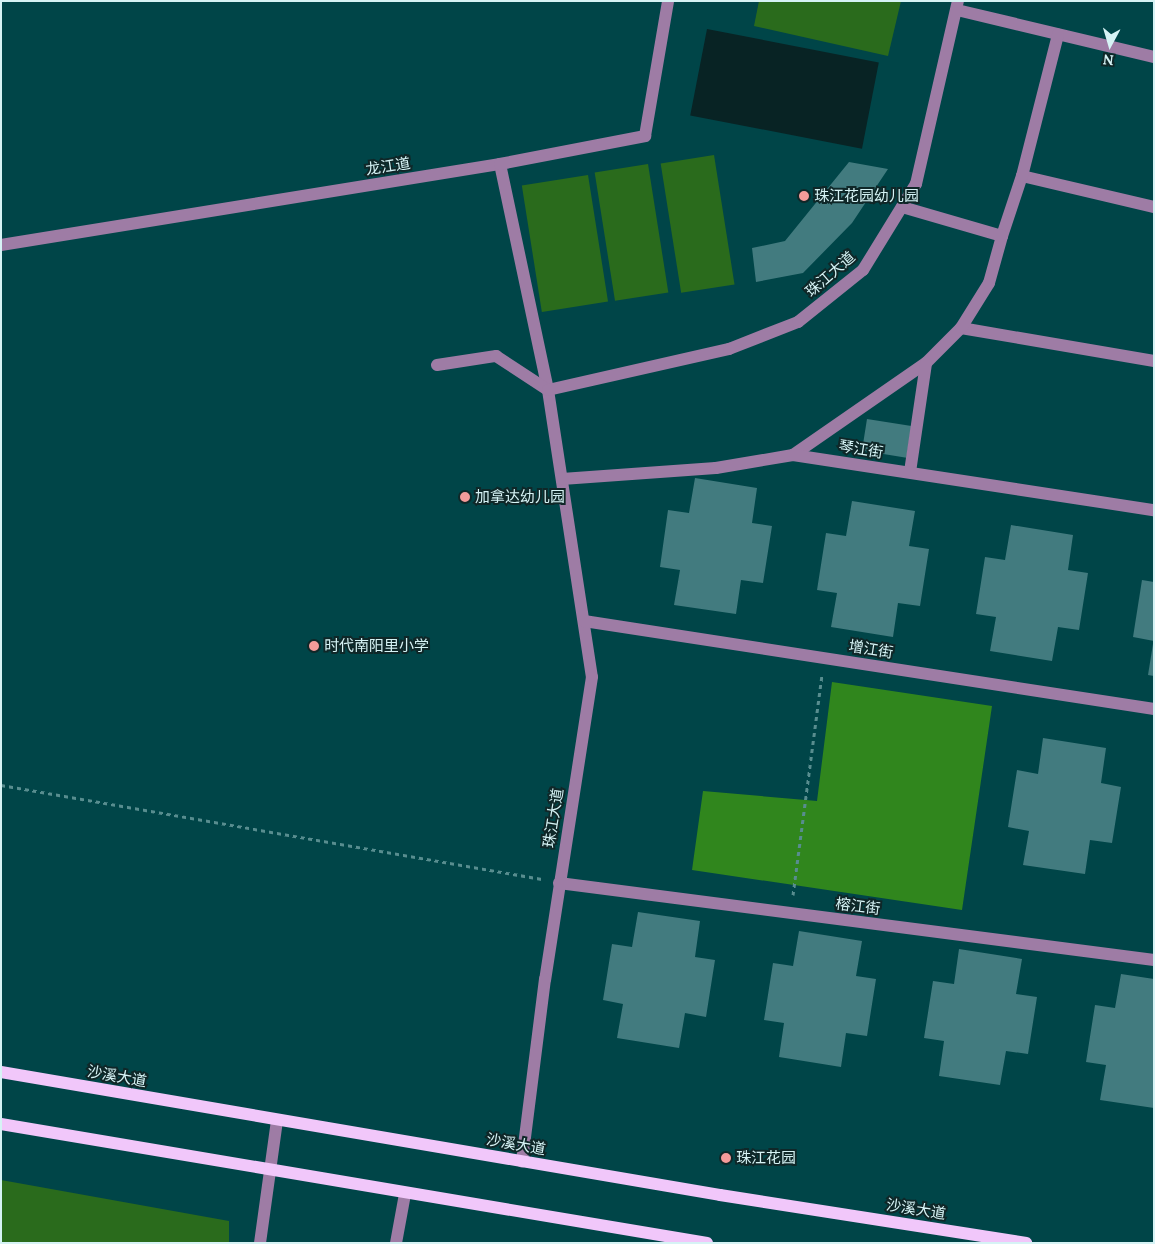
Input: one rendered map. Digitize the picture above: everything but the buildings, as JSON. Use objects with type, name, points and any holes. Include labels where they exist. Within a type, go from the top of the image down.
[{"type":"main road","name":"沙溪大道","points":[[1,1072],[522,1162],[1026,1243]]},
{"type":"main road","points":[[1,1124],[405,1194],[707,1243]]},
{"type":"street","name":"龙江道","points":[[1,245],[500,164],[645,136],[668,1]]},
{"type":"street","name":"珠江大道","points":[[548,390],[729,349],[798,322],[863,270],[916,184],[958,6]]},
{"type":"street","points":[[958,6],[1058,35],[1154,57]]},
{"type":"street","points":[[793,455],[926,363],[962,328],[989,283],[1022,176],[1058,35]]},
{"type":"street","name":"珠江大道","points":[[500,164],[548,390],[592,677],[559,883],[522,1162]]},
{"type":"street","points":[[1022,176],[1154,207]]},
{"type":"street","points":[[902,207],[1002,236]]},
{"type":"street","points":[[962,328],[1154,361]]},
{"type":"street","points":[[437,365],[496,356],[548,390]]},
{"type":"street","points":[[910,472],[926,363]]},
{"type":"street","name":"琴江街","points":[[562,480],[716,468],[793,455],[1154,510]]},
{"type":"street","name":"增江街","points":[[584,622],[1154,709]]},
{"type":"street","name":"榕江街","points":[[559,883],[1154,960]]},
{"type":"street","points":[[260,1243],[268,1170],[277,1120]]},
{"type":"street","points":[[396,1243],[405,1194]]},
{"type":"path","points":[[791,914],[824,658]]},
{"type":"path","points":[[1,785],[559,883]]},
{"type":"green space","points":[[759,1],[901,1],[888,56],[754,26]]},
{"type":"green space","points":[[714,155],[734,284],[681,293],[661,163]]},
{"type":"green space","points":[[648,164],[668,292],[615,301],[595,172]]},
{"type":"green space","points":[[588,175],[608,301],[542,312],[522,185]]},
{"type":"green space","points":[[832,682],[992,706],[962,910],[692,870],[703,791],[817,801]]},
{"type":"green space","points":[[1,1180],[229,1221],[229,1243],[1,1243]]},
{"type":"water","points":[[707,29],[879,62],[862,149],[690,115]]},
{"type":"place","name":"珠江花园幼儿园","points":[[804,196]]},
{"type":"place","name":"加拿达幼儿园","points":[[465,497]]},
{"type":"place","name":"时代南阳里小学","points":[[314,646]]},
{"type":"place","name":"珠江花园","points":[[726,1158]]}]
